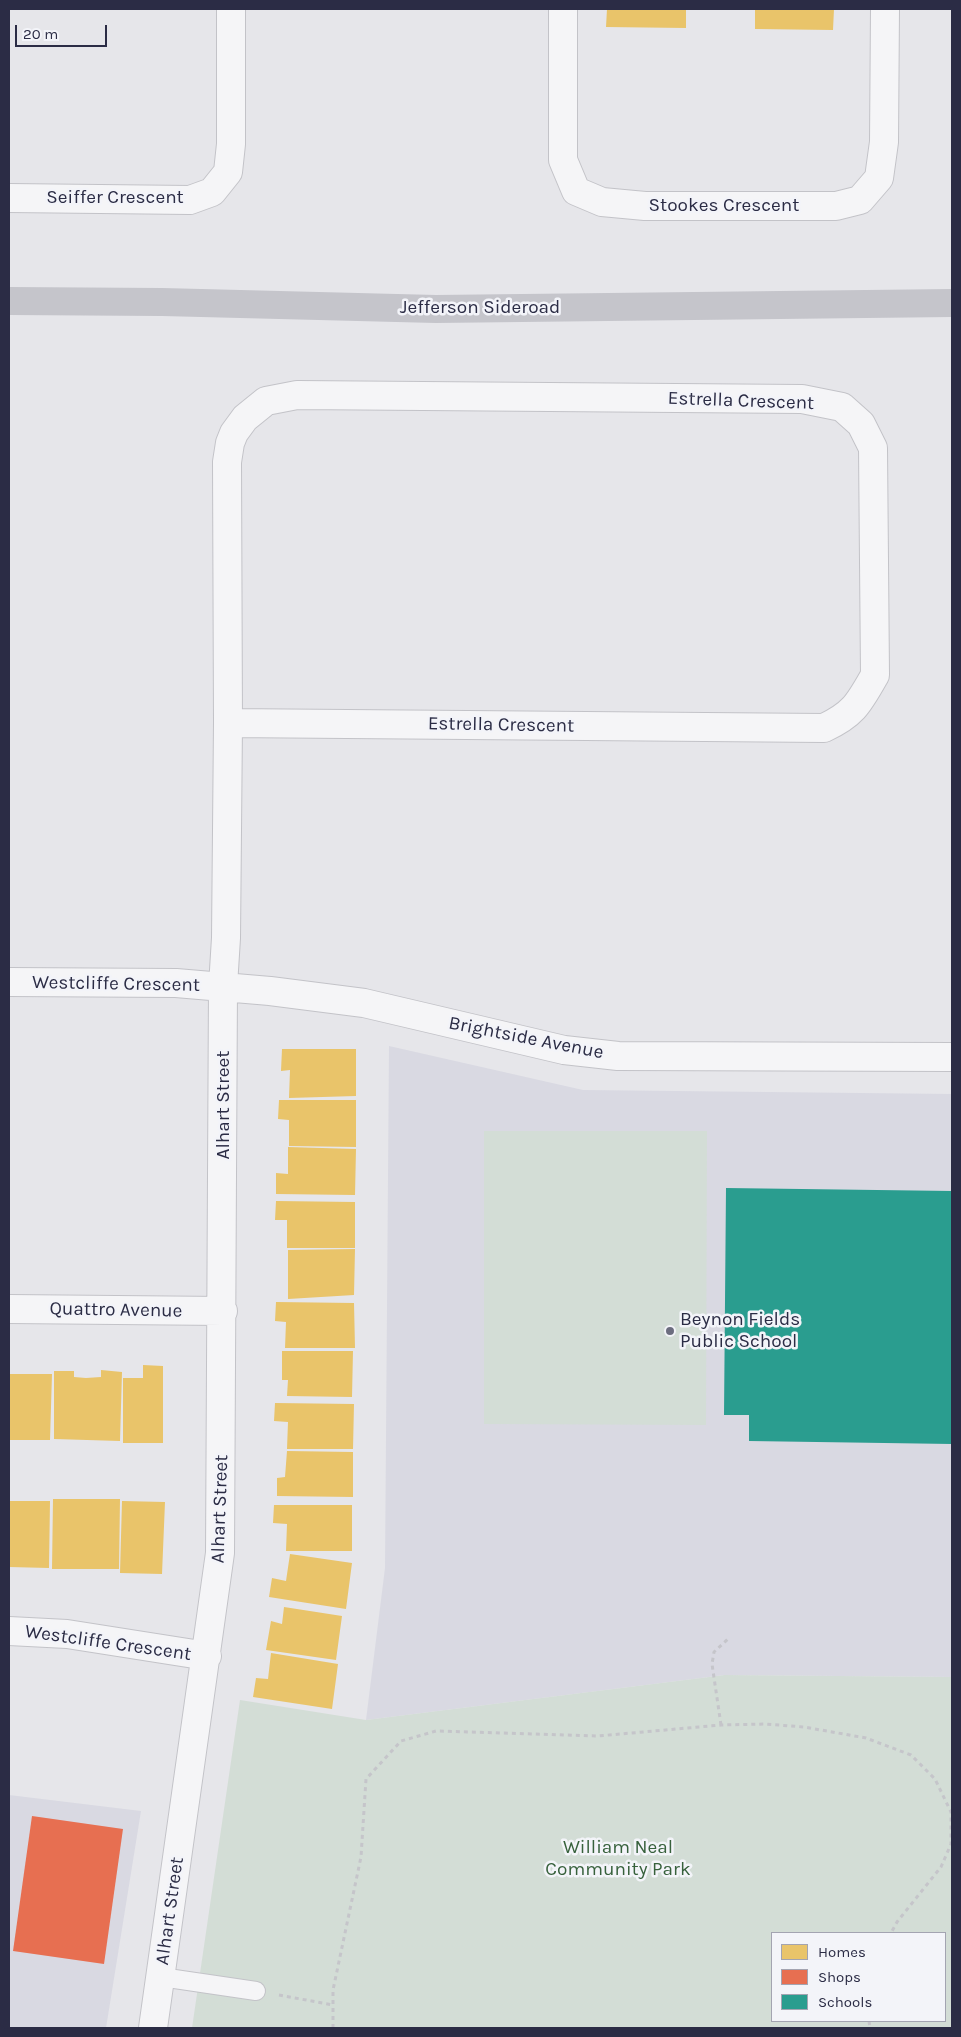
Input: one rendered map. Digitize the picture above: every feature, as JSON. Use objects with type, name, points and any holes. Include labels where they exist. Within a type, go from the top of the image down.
[{"type":"street","name":"Seiffer Crescent","points":[[9,198],[190,200],[212,192],[228,172],[231,144],[231,9]]},
{"type":"street","name":"Stookes Crescent","points":[[563,9],[563,160],[566,168],[576,191],[602,202],[645,206],[836,206],[860,200],[879,178],[881,169],[884,142],[885,9]]},
{"type":"street","name":"Jefferson Sideroad","points":[[9,301],[162,302],[436,309],[952,303]]},
{"type":"street","name":"Estrella Crescent","points":[[223,986],[226,938],[228,723],[227,462],[230,443],[235,430],[245,418],[266,400],[297,395],[802,400],[842,407],[861,424],[873,448],[875,675],[859,704],[844,718],[824,728],[228,723]]},
{"type":"street","name":"Westcliffe Crescent","points":[[9,982],[176,983],[223,986]]},
{"type":"street","name":"Brightside Avenue","points":[[223,986],[364,1003],[564,1050],[618,1056],[952,1057]]},
{"type":"street","name":"Alhart Street","points":[[152,2028],[207,1656],[220,1553],[223,1311],[223,986]]},
{"type":"street","name":"Quattro Avenue","points":[[9,1309],[223,1311]]},
{"type":"street","name":"Westcliffe Crescent","points":[[9,1631],[66,1634],[207,1656]]},
{"type":"lane","points":[[161,1977],[256,1991]]},
{"type":"path","points":[[721,1725],[712,1664],[714,1652],[730,1637]]},
{"type":"path","points":[[332,2028],[333,1990],[361,1857],[366,1778],[401,1741],[436,1731],[598,1736],[721,1725],[765,1724],[794,1726],[866,1738],[911,1755],[936,1779],[951,1812],[951,1844],[941,1867],[897,1922],[892,1932]]},
{"type":"path","points":[[256,1991],[333,2005]]},
{"type":"shaded area","name":"Beynon Fields Public School","points":[[389,1046],[583,1090],[952,1094],[952,1677],[725,1675],[366,1720],[385,1568]]},
{"type":"shaded area","points":[[9,1795],[141,1811],[106,2028],[9,2028]]},
{"type":"green space","points":[[484,1131],[707,1131],[706,1425],[484,1424]]},
{"type":"green space","name":"William Neal Community Park","points":[[725,1675],[952,1677],[952,2028],[192,2028],[240,1700],[366,1720]]},
{"type":"building: Homes","points":[[607,9],[686,9],[686,28],[606,27]]},
{"type":"building: Homes","points":[[755,9],[834,9],[833,30],[755,29]]},
{"type":"building: Homes","points":[[282,1049],[356,1049],[356,1096],[289,1098],[290,1070],[281,1071]]},
{"type":"building: Homes","points":[[279,1100],[356,1100],[356,1147],[289,1146],[289,1120],[278,1119]]},
{"type":"building: Homes","points":[[288,1147],[356,1149],[355,1195],[276,1194],[276,1173],[288,1174]]},
{"type":"building: Homes","points":[[276,1201],[355,1202],[355,1248],[287,1248],[287,1220],[275,1220]]},
{"type":"building: Homes","points":[[355,1249],[354,1295],[288,1299],[288,1250]]},
{"type":"building: Homes","points":[[276,1302],[354,1303],[355,1348],[285,1348],[286,1322],[275,1321]]},
{"type":"building: Homes","points":[[282,1351],[353,1351],[352,1397],[287,1396],[288,1380],[282,1380]]},
{"type":"building: Homes","points":[[143,1365],[163,1366],[163,1443],[123,1443],[123,1378],[143,1378]]},
{"type":"building: Homes","points":[[101,1370],[122,1372],[120,1441],[54,1439],[54,1371],[74,1371],[74,1377],[86,1378],[101,1377]]},
{"type":"building: Homes","points":[[9,1374],[52,1374],[50,1440],[9,1440]]},
{"type":"building: Homes","points":[[275,1403],[354,1404],[353,1449],[287,1449],[288,1422],[274,1421]]},
{"type":"building: Homes","points":[[287,1451],[353,1452],[353,1497],[277,1496],[277,1478],[285,1477]]},
{"type":"building: Homes","points":[[53,1499],[120,1499],[119,1569],[52,1569]]},
{"type":"building: Homes","points":[[9,1501],[50,1501],[49,1568],[9,1567]]},
{"type":"building: Homes","points":[[122,1501],[165,1502],[162,1574],[120,1573]]},
{"type":"building: Homes","points":[[274,1505],[352,1505],[352,1551],[286,1551],[287,1524],[273,1523]]},
{"type":"building: Homes","points":[[290,1554],[352,1563],[346,1609],[269,1597],[272,1578],[286,1581]]},
{"type":"building: Homes","points":[[284,1607],[342,1616],[336,1660],[266,1650],[271,1621],[282,1624]]},
{"type":"building: Homes","points":[[271,1653],[338,1664],[332,1709],[253,1697],[256,1678],[268,1679]]},
{"type":"building: Shops","points":[[32,1816],[123,1829],[104,1964],[13,1951]]},
{"type":"building: Schools","points":[[726,1188],[952,1191],[952,1444],[749,1441],[749,1415],[724,1415]]},
{"type":"place","name":"Beynon Fields Public School","points":[[670,1331]]}]
